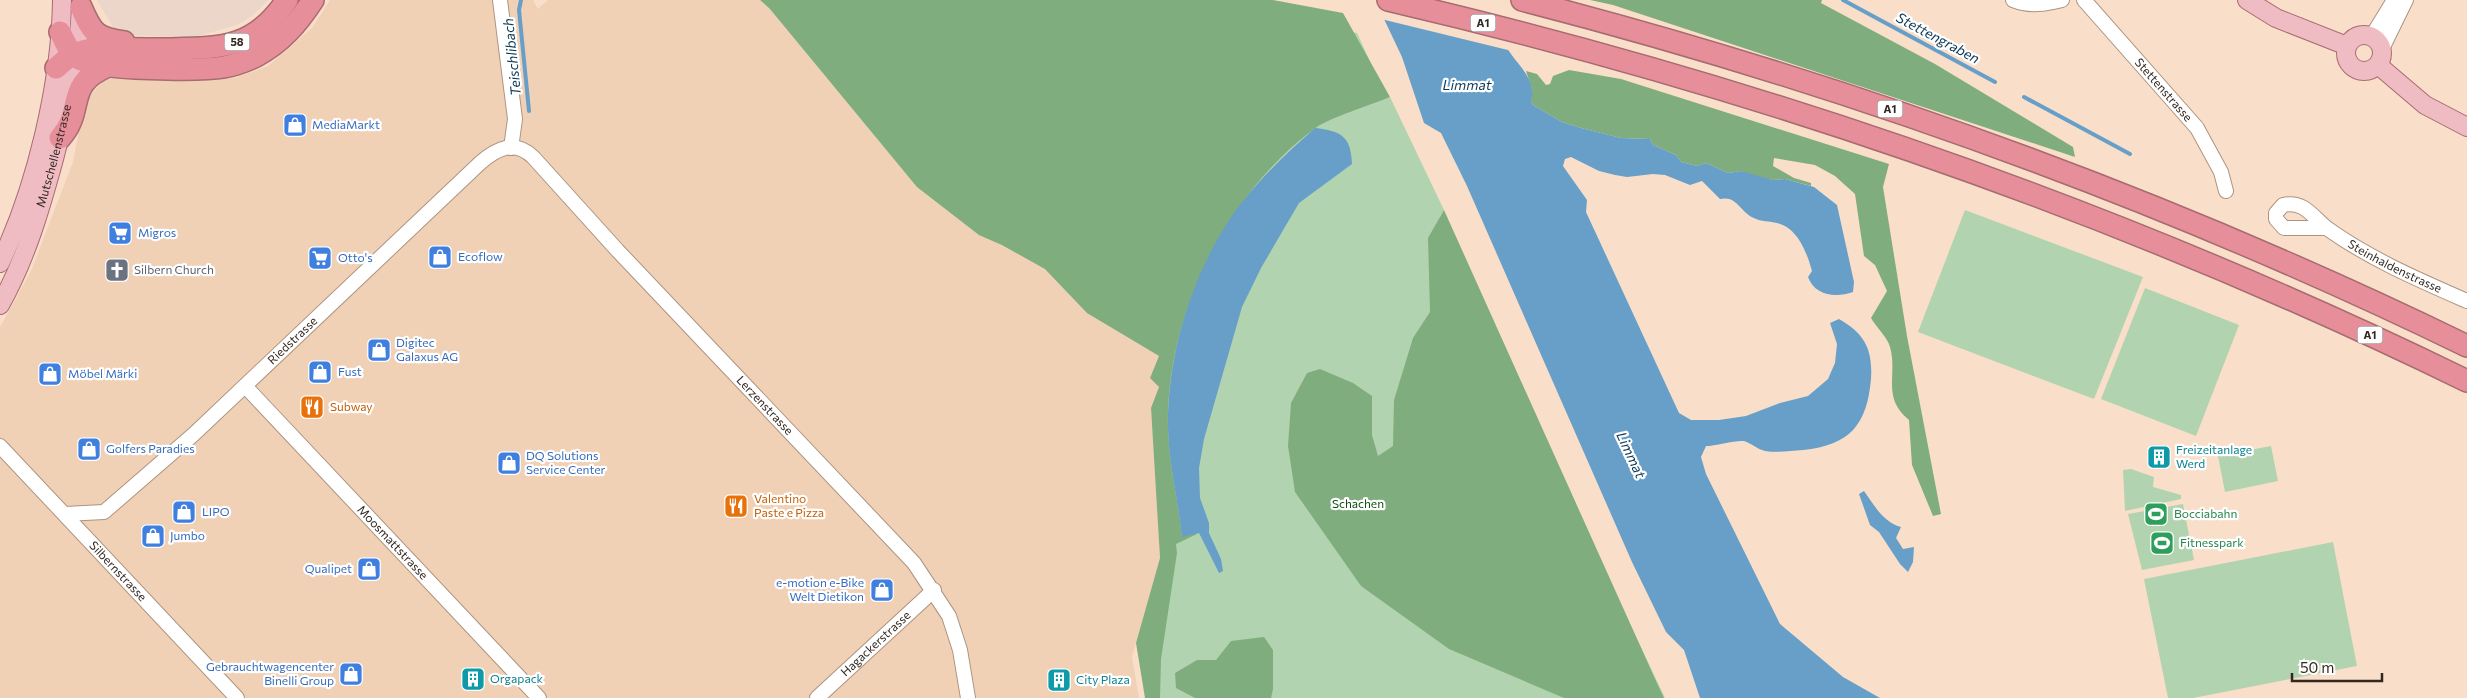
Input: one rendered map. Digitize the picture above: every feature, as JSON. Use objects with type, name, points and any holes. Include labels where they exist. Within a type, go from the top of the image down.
[{"type":"highway","name":"58","points":[[71,58],[171,49],[208,49],[245,39],[273,19],[287,0]]},
{"type":"highway","points":[[60,32],[71,58],[86,63],[108,66],[208,69],[235,64],[255,57],[273,46],[296,24],[313,0]]},
{"type":"highway","name":"A1","points":[[1388,0],[1578,47],[1750,97],[1908,149],[2056,202],[2218,268],[2273,291],[2467,381]]},
{"type":"highway","name":"A1","points":[[1522,0],[1717,54],[1886,108],[2067,173],[2265,253],[2467,346]]},
{"type":"highway","name":"58","points":[[74,2],[94,32],[101,38],[171,49]]},
{"type":"highway","points":[[60,138],[69,128],[82,83],[94,72],[108,66]]},
{"type":"main road","points":[[2247,0],[2282,21],[2347,46]]},
{"type":"main road","points":[[60,32],[74,2]]},
{"type":"main road","name":"Mutschellenstrasse","points":[[0,305],[25,254],[37,222],[60,138],[71,58],[74,2]]},
{"type":"main road","points":[[2378,50],[2369,71],[2352,68],[2346,58],[2347,46],[2350,41],[2360,35],[2378,50],[2425,105],[2467,127]]},
{"type":"main road","name":"Mutschellenstrasse","points":[[0,263],[8,245],[71,58]]},
{"type":"street","points":[[500,0],[515,119],[511,148]]},
{"type":"street","points":[[2013,0],[2030,5],[2044,5],[2062,0]]},
{"type":"street","name":"Stettenstrasse","points":[[2084,0],[2197,128],[2220,172],[2226,191]]},
{"type":"street","points":[[2378,50],[2394,0]]},
{"type":"street","points":[[2378,50],[2406,0]]},
{"type":"street","name":"Riedstrasse","points":[[65,514],[104,512],[245,386],[480,163],[497,149],[511,148]]},
{"type":"street","name":"Lerzenstrasse","points":[[511,148],[527,151],[533,157],[914,563],[934,590],[949,616],[968,698]]},
{"type":"street","name":"Steinhaldenstrasse","points":[[2326,228],[2399,270],[2467,301]]},
{"type":"street","name":"Moosmattstrasse","points":[[245,386],[539,698]]},
{"type":"street","name":"Silbernstrasse","points":[[0,446],[237,698]]},
{"type":"street","name":"Hagackerstrasse","points":[[817,698],[934,590]]},
{"type":"shaded area","points":[[97,0],[269,0],[252,16],[237,25],[195,37],[169,37],[117,34]]},
{"type":"shaded area","points":[[330,0],[533,0],[538,9],[548,0],[760,0],[770,9],[917,187],[979,235],[1002,245],[1045,269],[1087,313],[1159,356],[1150,378],[1159,387],[1151,409],[1160,558],[1132,657],[1139,698],[0,698],[0,327],[31,271],[73,162],[84,102],[104,80],[131,76],[203,80],[235,78],[268,66],[312,28]]},
{"type":"green space","points":[[760,0],[1273,0],[1343,13],[1390,97],[1339,116],[1314,129],[1282,156],[1254,188],[1228,223],[1207,262],[1190,303],[1177,344],[1170,387],[1168,428],[1170,455],[1182,536],[1199,533],[1176,544],[1177,553],[1161,659],[1160,698],[1145,698],[1136,643],[1160,558],[1151,408],[1159,387],[1150,378],[1159,356],[1087,313],[1045,269],[1002,245],[979,235],[917,187],[770,9]]},
{"type":"green space","name":"Schachen","points":[[777,0],[1206,0],[1357,33],[1387,98],[1390,97],[1444,210],[1440,217],[1665,698],[1157,698],[1169,361],[1087,313],[1045,269],[1002,245],[979,235],[917,187],[770,9]]},
{"type":"green space","points":[[1590,0],[1822,0],[1821,3],[1935,64],[2073,147],[2075,157],[1613,5]]},
{"type":"green space","points":[[1569,70],[1621,79],[1889,164],[1883,187],[1907,336],[1941,514],[1933,516],[1912,465],[1909,420],[1895,403],[1893,394],[1890,347],[1871,318],[1887,291],[1875,265],[1864,256],[1855,194],[1835,176],[1815,165],[1774,158],[1773,166],[1794,178],[1811,183],[1811,186],[1785,179],[1773,180],[1754,176],[1741,171],[1728,173],[1706,163],[1697,166],[1681,162],[1676,155],[1653,145],[1650,139],[1621,138],[1562,122],[1533,105],[1531,102],[1532,89],[1526,71],[1537,74],[1546,85],[1550,84],[1553,76]]},
{"type":"green space","points":[[1444,210],[1664,698],[1564,698],[1449,649],[1361,586],[1295,492],[1288,446],[1291,403],[1307,373],[1320,369],[1353,383],[1372,396],[1372,435],[1378,456],[1393,446],[1394,400],[1413,338],[1430,312],[1428,238]]},
{"type":"green space","points":[[1965,210],[2143,277],[2094,399],[1918,332]]},
{"type":"green space","points":[[2145,288],[2239,325],[2196,436],[2101,399]]},
{"type":"green space","points":[[2271,446],[2278,481],[2225,492],[2218,456]]},
{"type":"green space","points":[[2131,469],[2154,477],[2153,487],[2181,495],[2181,499],[2125,511],[2123,470]]},
{"type":"green space","name":"Fitnesspark","points":[[2183,504],[2194,560],[2142,570],[2128,514]]},
{"type":"green space","points":[[2333,542],[2357,666],[2193,698],[2168,698],[2144,579]]},
{"type":"green space","points":[[1264,637],[1273,650],[1273,689],[1271,698],[1195,698],[1176,688],[1175,673],[1197,660],[1216,660],[1231,641]]},
{"type":"water","name":"Limmat","points":[[1375,0],[1486,0],[1504,42],[1530,82],[1532,88],[1531,102],[1562,122],[1621,138],[1650,139],[1653,145],[1676,155],[1681,162],[1697,166],[1706,163],[1728,173],[1741,171],[1773,180],[1785,179],[1814,187],[1837,205],[1854,282],[1853,292],[1833,295],[1821,292],[1811,283],[1808,277],[1812,271],[1807,257],[1800,242],[1791,230],[1777,223],[1754,218],[1731,199],[1720,199],[1702,181],[1690,185],[1665,175],[1653,174],[1627,177],[1615,175],[1599,171],[1571,157],[1565,159],[1563,166],[1587,200],[1586,212],[1679,413],[1691,420],[1719,420],[1746,416],[1780,403],[1808,396],[1828,379],[1835,363],[1837,344],[1830,323],[1839,319],[1848,324],[1861,336],[1870,359],[1871,379],[1869,395],[1860,420],[1853,430],[1844,437],[1819,447],[1779,452],[1765,451],[1744,441],[1736,441],[1706,446],[1701,457],[1706,474],[1780,624],[1843,677],[1880,698],[1700,698],[1684,650],[1666,632],[1632,562],[1467,186],[1441,133],[1424,123],[1402,57]]},
{"type":"water","points":[[1315,128],[1332,131],[1343,137],[1349,147],[1352,164],[1299,203],[1261,268],[1242,307],[1204,439],[1199,468],[1200,498],[1209,523],[1209,533],[1221,559],[1223,571],[1219,573],[1199,533],[1182,537],[1168,428],[1171,378],[1175,353],[1181,328],[1198,280],[1208,257],[1229,220],[1263,178]]},
{"type":"water","points":[[1864,491],[1884,517],[1901,527],[1896,538],[1903,549],[1914,547],[1913,562],[1908,572],[1900,564],[1879,532],[1870,525],[1859,494]]},
{"type":"pier","points":[[1372,0],[1489,0],[1512,51],[1381,19]]},
{"type":"waterway","name":"Teischlibach","points":[[521,0],[519,10],[529,111]]},
{"type":"waterway","name":"Stettengraben","points":[[1843,0],[1995,82]]},
{"type":"waterway","name":"Stettengraben","points":[[2024,97],[2130,154]]},
{"type":"place","name":"MediaMarkt","points":[[295,125]]},
{"type":"place","name":"Migros","points":[[120,233]]},
{"type":"place","name":"Ecoflow","points":[[440,257]]},
{"type":"place","name":"Otto's","points":[[320,258]]},
{"type":"place","name":"Silbern Church","points":[[117,270]]},
{"type":"place","name":"Digitec Galaxus AG","points":[[379,350]]},
{"type":"place","name":"Fust","points":[[320,372]]},
{"type":"place","name":"Möbel Märki","points":[[50,374]]},
{"type":"place","name":"Subway","points":[[312,407]]},
{"type":"place","name":"Golfers Paradies","points":[[89,449]]},
{"type":"place","name":"Freizeitanlage Werd","points":[[2159,457]]},
{"type":"place","name":"DQ Solutions Service Center","points":[[509,463]]},
{"type":"place","name":"Valentino Paste e Pizza","points":[[736,506]]},
{"type":"place","name":"LIPO","points":[[184,512]]},
{"type":"place","name":"Bocciabahn","points":[[2156,514]]},
{"type":"place","name":"Jumbo","points":[[153,536]]},
{"type":"place","name":"Fitnesspark","points":[[2162,543]]},
{"type":"place","name":"Qualipet","points":[[369,569]]},
{"type":"place","name":"e-motion e-Bike Welt Dietikon","points":[[882,590]]},
{"type":"place","name":"Gebrauchtwagencenter Binelli Group","points":[[351,674]]},
{"type":"place","name":"Orgapack","points":[[473,679]]},
{"type":"place","name":"City Plaza","points":[[1059,680]]}]
